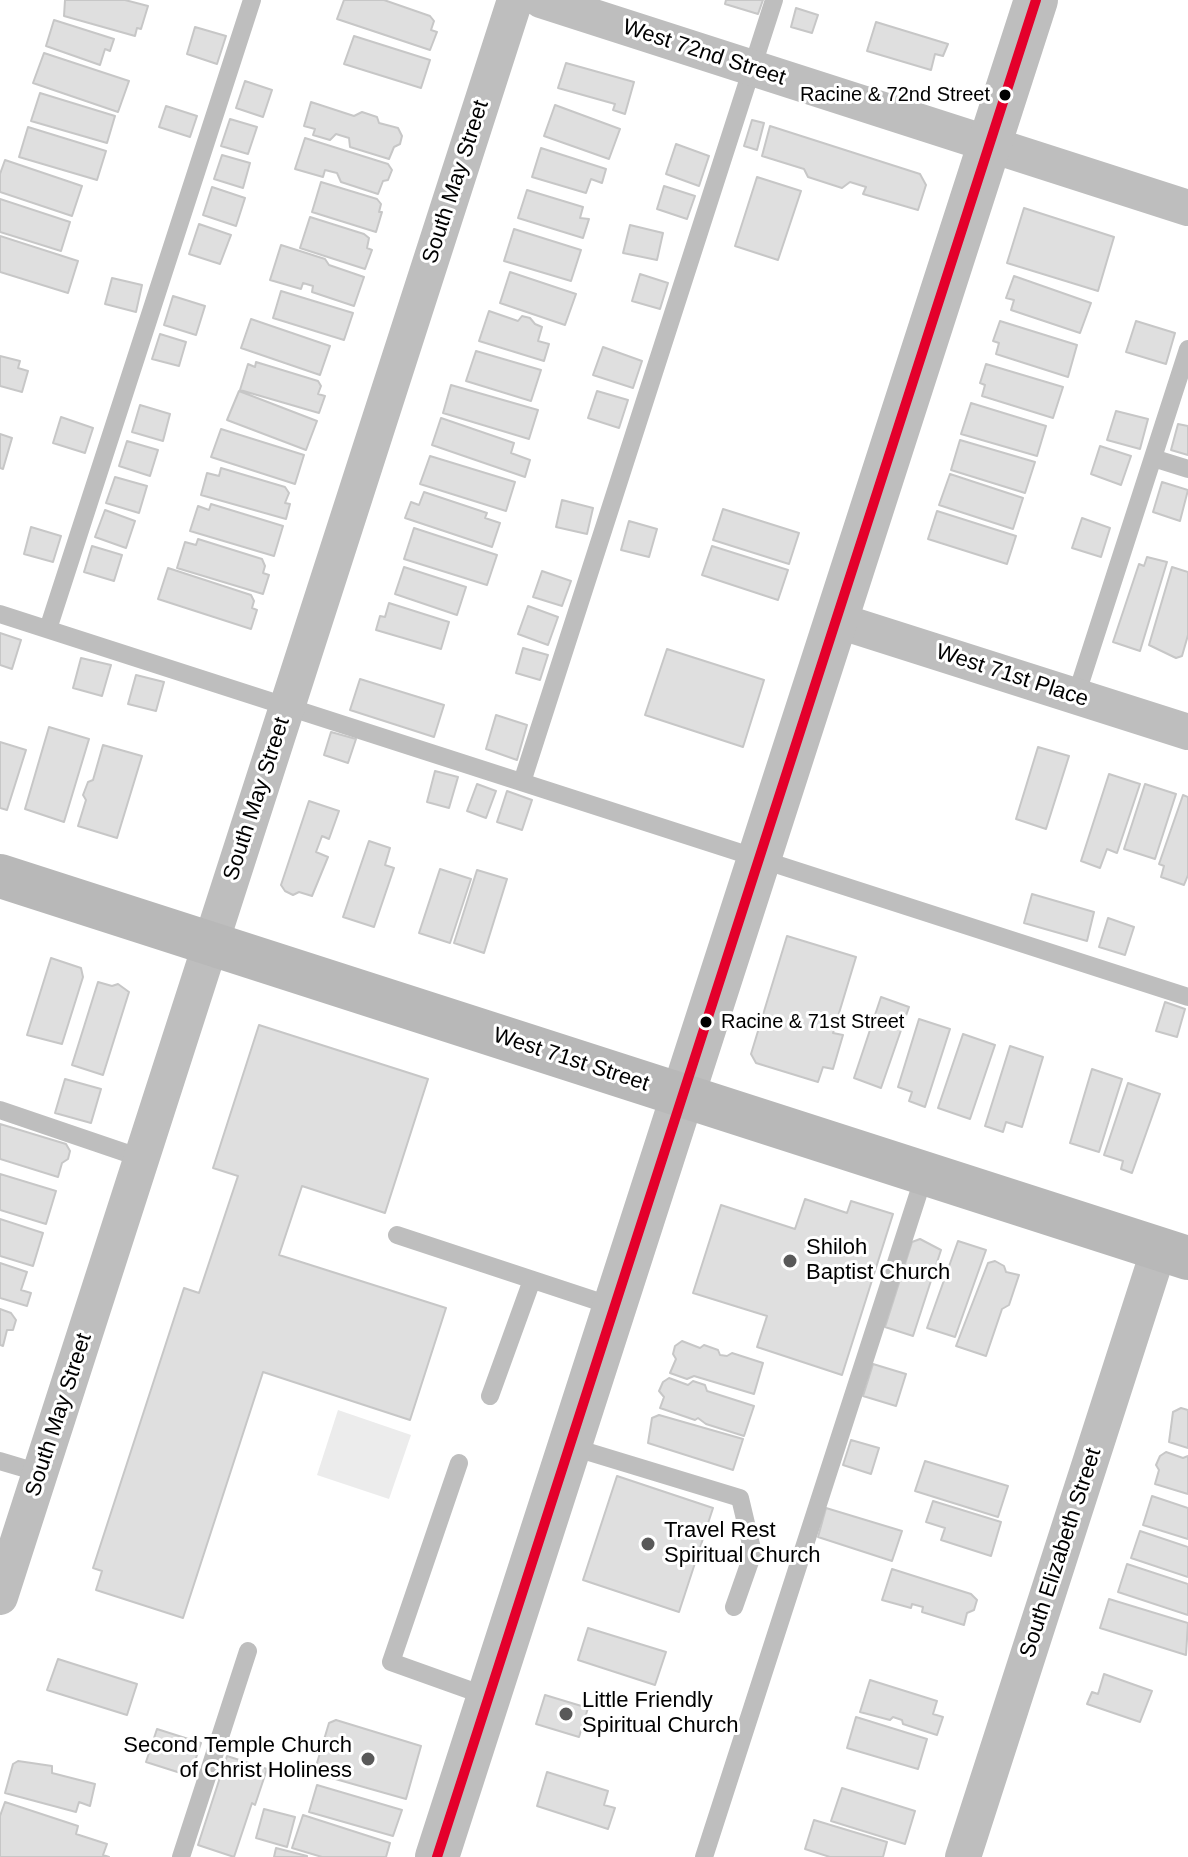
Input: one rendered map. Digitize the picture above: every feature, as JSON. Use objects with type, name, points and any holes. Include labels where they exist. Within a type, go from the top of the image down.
[{"type":"main road","name":"West 71st Street","points":[[0,876],[1173,1253]]},
{"type":"street","name":"South May Street","points":[[0,1597],[515,0]]},
{"type":"street","name":"West 72nd Street","points":[[541,0],[1188,208]]},
{"type":"street","points":[[437,1857],[1036,0]]},
{"type":"street","name":"West 71st Place","points":[[836,620],[1188,732]]},
{"type":"street","name":"South Elizabeth Street","points":[[963,1857],[1173,1253]]},
{"type":"lane","points":[[48,629],[252,0]]},
{"type":"lane","points":[[522,782],[774,0]]},
{"type":"lane","points":[[1076,696],[1188,349]]},
{"type":"lane","points":[[1153,458],[1188,469]]},
{"type":"lane","points":[[0,614],[1188,997]]},
{"type":"lane","points":[[0,1110],[141,1158]]},
{"type":"lane","points":[[704,1857],[925,1173]]},
{"type":"lane","points":[[397,1235],[615,1307]]},
{"type":"lane","points":[[490,1396],[532,1280]]},
{"type":"lane","points":[[569,1446],[740,1498],[753,1553],[734,1607]]},
{"type":"lane","points":[[0,1461],[40,1473]]},
{"type":"lane","points":[[459,1463],[391,1662],[489,1697]]},
{"type":"lane","points":[[181,1857],[248,1651]]},
{"type":"shaded area","points":[[338,1410],[411,1435],[389,1499],[317,1475]]},
{"type":"building","points":[[65,0],[125,0],[148,6],[141,29],[137,28],[135,36],[64,16]]},
{"type":"building","points":[[344,0],[384,0],[430,16],[434,21],[431,30],[437,32],[430,50],[337,19]]},
{"type":"building","points":[[726,0],[763,0],[758,14],[725,4]]},
{"type":"building","points":[[796,8],[818,15],[812,33],[791,27]]},
{"type":"building","points":[[54,20],[114,39],[110,51],[105,49],[100,65],[46,46]]},
{"type":"building","points":[[876,22],[948,44],[943,56],[935,54],[931,70],[867,51]]},
{"type":"building","points":[[195,27],[226,36],[217,64],[187,54]]},
{"type":"building","points":[[354,36],[430,60],[421,88],[344,64]]},
{"type":"building","points":[[44,53],[129,81],[118,112],[33,83]]},
{"type":"building","points":[[566,63],[634,82],[625,114],[613,110],[615,104],[558,88]]},
{"type":"building","points":[[245,81],[272,90],[263,117],[236,108]]},
{"type":"building","points":[[40,93],[115,116],[107,143],[31,121]]},
{"type":"building","points":[[311,102],[354,116],[362,112],[377,117],[379,123],[398,128],[402,136],[400,144],[394,147],[389,159],[350,147],[349,138],[336,134],[330,140],[313,135],[315,129],[304,126]]},
{"type":"building","points":[[555,105],[620,129],[609,159],[544,136]]},
{"type":"building","points":[[166,106],[197,116],[190,137],[159,127]]},
{"type":"building","points":[[230,119],[257,127],[248,154],[221,146]]},
{"type":"building","points":[[752,120],[764,123],[757,150],[744,146]]},
{"type":"building","points":[[770,126],[920,174],[926,185],[918,210],[863,194],[866,187],[850,182],[842,188],[808,177],[804,169],[762,156]]},
{"type":"building","points":[[28,127],[106,151],[97,180],[19,157]]},
{"type":"building","points":[[305,138],[388,164],[392,170],[388,180],[383,181],[378,194],[341,182],[337,173],[325,170],[323,177],[295,169]]},
{"type":"building","points":[[676,144],[709,156],[699,186],[666,174]]},
{"type":"building","points":[[541,148],[606,169],[602,183],[591,179],[586,193],[532,177]]},
{"type":"building","points":[[222,155],[250,163],[243,188],[214,179]]},
{"type":"building","points":[[5,160],[82,186],[72,216],[0,192],[0,174]]},
{"type":"building","points":[[757,177],[801,191],[778,260],[735,246]]},
{"type":"building","points":[[321,182],[377,199],[381,204],[379,212],[382,212],[376,232],[312,212]]},
{"type":"building","points":[[664,186],[695,196],[687,219],[657,209]]},
{"type":"building","points":[[212,187],[245,198],[236,226],[203,215]]},
{"type":"building","points":[[527,190],[583,207],[580,218],[589,219],[583,238],[518,218]]},
{"type":"building","points":[[0,199],[70,222],[61,251],[0,232]]},
{"type":"building","points":[[1024,208],[1114,237],[1098,291],[1007,263]]},
{"type":"building","points":[[310,217],[369,238],[367,248],[372,250],[365,269],[300,248]]},
{"type":"building","points":[[199,224],[231,235],[220,264],[189,254]]},
{"type":"building","points":[[630,225],[663,233],[657,260],[623,253]]},
{"type":"building","points":[[514,229],[581,250],[571,281],[504,261]]},
{"type":"building","points":[[0,236],[78,261],[68,293],[0,272]]},
{"type":"building","points":[[281,245],[325,259],[329,265],[364,277],[354,306],[312,292],[313,286],[303,283],[301,289],[270,280]]},
{"type":"building","points":[[510,272],[576,294],[565,325],[500,303]]},
{"type":"building","points":[[640,274],[668,283],[660,309],[632,301]]},
{"type":"building","points":[[1014,276],[1091,303],[1080,333],[1011,310],[1014,300],[1006,298]]},
{"type":"building","points":[[112,278],[142,285],[136,312],[105,304]]},
{"type":"building","points":[[281,291],[353,313],[344,340],[273,318]]},
{"type":"building","points":[[173,296],[205,306],[196,335],[164,325]]},
{"type":"building","points":[[489,311],[518,321],[522,316],[530,318],[542,327],[538,341],[549,344],[544,361],[479,341]]},
{"type":"building","points":[[251,319],[330,346],[320,375],[241,348]]},
{"type":"building","points":[[1000,321],[1077,345],[1068,377],[996,354],[999,343],[993,341]]},
{"type":"building","points":[[1136,321],[1175,333],[1166,364],[1126,352]]},
{"type":"building","points":[[160,334],[186,342],[179,366],[152,359]]},
{"type":"building","points":[[603,347],[642,361],[633,388],[593,375]]},
{"type":"building","points":[[476,351],[541,370],[531,401],[466,381]]},
{"type":"building","points":[[0,356],[20,361],[18,368],[28,371],[22,392],[0,386]]},
{"type":"building","points":[[256,362],[318,381],[321,386],[318,394],[325,396],[319,413],[240,390],[248,364],[255,367]]},
{"type":"building","points":[[986,364],[1063,387],[1053,418],[982,396],[985,385],[980,383]]},
{"type":"building","points":[[451,385],[538,410],[529,439],[443,413]]},
{"type":"building","points":[[239,391],[317,421],[306,450],[227,420]]},
{"type":"building","points":[[597,391],[628,400],[619,428],[588,418]]},
{"type":"building","points":[[971,403],[1046,426],[1037,456],[961,434]]},
{"type":"building","points":[[140,405],[170,414],[163,441],[132,432]]},
{"type":"building","points":[[1116,411],[1148,419],[1140,449],[1107,440]]},
{"type":"building","points":[[61,417],[93,428],[85,453],[53,443]]},
{"type":"building","points":[[441,418],[514,443],[511,453],[530,460],[525,477],[432,445]]},
{"type":"building","points":[[1178,424],[1188,426],[1188,455],[1171,450]]},
{"type":"building","points":[[221,429],[304,455],[295,484],[211,457]]},
{"type":"building","points":[[0,434],[12,438],[3,469],[0,468]]},
{"type":"building","points":[[960,440],[1035,462],[1025,493],[951,470]]},
{"type":"building","points":[[127,441],[158,450],[150,476],[119,466]]},
{"type":"building","points":[[1100,446],[1131,456],[1121,485],[1091,474]]},
{"type":"building","points":[[430,456],[515,482],[506,511],[420,484]]},
{"type":"building","points":[[221,468],[285,487],[289,493],[285,503],[290,504],[286,519],[201,495],[207,473],[219,476]]},
{"type":"building","points":[[950,474],[1023,498],[1013,529],[939,505]]},
{"type":"building","points":[[115,477],[147,486],[139,513],[106,503]]},
{"type":"building","points":[[1162,482],[1188,490],[1180,521],[1153,512]]},
{"type":"building","points":[[424,492],[487,513],[485,518],[500,523],[492,547],[405,518],[411,502],[419,505]]},
{"type":"building","points":[[562,500],[593,508],[587,534],[556,527]]},
{"type":"building","points":[[211,504],[283,526],[274,556],[190,531],[198,506],[209,510]]},
{"type":"building","points":[[723,509],[799,533],[789,564],[713,540]]},
{"type":"building","points":[[105,510],[135,521],[126,548],[95,537]]},
{"type":"building","points":[[937,511],[1016,536],[1007,564],[928,539]]},
{"type":"building","points":[[1082,518],[1110,528],[1101,557],[1072,548]]},
{"type":"building","points":[[629,521],[657,529],[649,557],[621,550]]},
{"type":"building","points":[[31,527],[61,536],[53,562],[24,554]]},
{"type":"building","points":[[414,528],[497,555],[487,585],[404,559]]},
{"type":"building","points":[[198,539],[262,559],[265,566],[263,573],[269,575],[263,594],[177,568],[185,542],[196,545]]},
{"type":"building","points":[[92,546],[122,555],[114,581],[84,572]]},
{"type":"building","points":[[712,546],[788,570],[778,600],[702,575]]},
{"type":"building","points":[[1147,557],[1167,562],[1140,651],[1113,642],[1139,564],[1144,566]]},
{"type":"building","points":[[404,567],[466,587],[457,615],[395,594]]},
{"type":"building","points":[[1172,567],[1188,572],[1188,635],[1182,656],[1176,658],[1149,645]]},
{"type":"building","points":[[168,568],[251,595],[254,601],[252,608],[257,610],[251,629],[158,599]]},
{"type":"building","points":[[542,571],[571,581],[562,606],[533,597]]},
{"type":"building","points":[[389,603],[449,622],[441,649],[376,630],[380,616],[385,617]]},
{"type":"building","points":[[528,606],[558,617],[548,645],[518,634]]},
{"type":"building","points":[[0,633],[21,640],[12,669],[0,665]]},
{"type":"building","points":[[523,648],[548,655],[540,680],[516,673]]},
{"type":"building","points":[[667,649],[764,680],[743,747],[645,715]]},
{"type":"building","points":[[81,658],[111,665],[102,696],[73,688]]},
{"type":"building","points":[[136,675],[164,682],[156,711],[128,704]]},
{"type":"building","points":[[360,679],[444,705],[434,737],[350,710]]},
{"type":"building","points":[[496,715],[527,725],[517,760],[486,749]]},
{"type":"building","points":[[49,727],[89,739],[64,822],[25,809]]},
{"type":"building","points":[[331,732],[356,739],[348,763],[324,755]]},
{"type":"building","points":[[0,742],[26,750],[7,810],[0,808]]},
{"type":"building","points":[[103,745],[142,756],[117,838],[78,826],[86,800],[83,795],[88,782],[93,780]]},
{"type":"building","points":[[1038,747],[1069,756],[1046,829],[1016,819]]},
{"type":"building","points":[[435,771],[458,777],[449,808],[427,802]]},
{"type":"building","points":[[1109,774],[1140,784],[1117,853],[1107,849],[1100,868],[1081,861]]},
{"type":"building","points":[[477,784],[496,791],[486,818],[467,811]]},
{"type":"building","points":[[1145,784],[1176,794],[1155,859],[1124,849]]},
{"type":"building","points":[[507,791],[532,800],[522,830],[497,822]]},
{"type":"building","points":[[1183,795],[1188,797],[1188,875],[1184,885],[1161,877],[1164,866],[1159,864]]},
{"type":"building","points":[[309,801],[339,811],[329,839],[322,836],[316,852],[328,857],[312,896],[299,892],[293,895],[281,885]]},
{"type":"building","points":[[369,841],[390,848],[385,865],[394,868],[374,927],[343,917]]},
{"type":"building","points":[[440,869],[471,879],[450,943],[419,933]]},
{"type":"building","points":[[477,870],[507,879],[484,953],[454,943]]},
{"type":"building","points":[[1032,894],[1094,912],[1087,941],[1024,923]]},
{"type":"building","points":[[1108,918],[1134,927],[1125,955],[1099,947]]},
{"type":"building","points":[[787,936],[856,957],[833,1033],[843,1035],[833,1069],[823,1067],[818,1082],[756,1063],[751,1054]]},
{"type":"building","points":[[51,958],[81,968],[83,977],[62,1044],[27,1035]]},
{"type":"building","points":[[98,982],[112,986],[118,984],[129,992],[103,1075],[72,1065]]},
{"type":"building","points":[[881,997],[909,1007],[881,1088],[854,1078]]},
{"type":"building","points":[[1165,1002],[1185,1009],[1177,1037],[1156,1031]]},
{"type":"building","points":[[919,1019],[950,1029],[925,1107],[909,1101],[912,1092],[898,1087]]},
{"type":"building","points":[[259,1025],[428,1079],[385,1213],[302,1186],[279,1255],[446,1308],[410,1420],[263,1372],[183,1618],[96,1590],[102,1571],[93,1568],[184,1288],[199,1293],[238,1176],[213,1168]]},
{"type":"building","points":[[963,1034],[995,1045],[970,1119],[938,1108]]},
{"type":"building","points":[[1010,1046],[1043,1057],[1022,1127],[1006,1122],[1003,1132],[985,1126]]},
{"type":"building","points":[[1092,1069],[1122,1079],[1099,1152],[1070,1143]]},
{"type":"building","points":[[65,1079],[101,1089],[91,1123],[55,1113]]},
{"type":"building","points":[[1128,1083],[1160,1094],[1132,1173],[1121,1169],[1123,1161],[1104,1155]]},
{"type":"building","points":[[0,1124],[66,1144],[70,1151],[58,1177],[0,1159]]},
{"type":"building","points":[[0,1174],[56,1191],[46,1224],[0,1210]]},
{"type":"building","name":"Shiloh Baptist Church","points":[[805,1199],[847,1213],[851,1201],[893,1214],[842,1375],[757,1347],[767,1316],[693,1293],[721,1205],[795,1229]]},
{"type":"building","points":[[0,1219],[43,1233],[33,1266],[0,1256]]},
{"type":"building","points":[[920,1239],[941,1250],[913,1336],[885,1327],[912,1242]]},
{"type":"building","points":[[958,1241],[986,1250],[955,1337],[927,1328]]},
{"type":"building","points":[[995,1261],[1004,1266],[1006,1272],[1019,1275],[1009,1305],[1002,1309],[986,1356],[956,1346],[988,1263]]},
{"type":"building","points":[[0,1263],[27,1272],[21,1290],[31,1293],[27,1306],[0,1298]]},
{"type":"building","points":[[0,1309],[11,1313],[16,1320],[13,1330],[7,1330],[3,1346],[0,1345]]},
{"type":"building","points":[[682,1341],[700,1348],[704,1345],[718,1350],[720,1355],[732,1353],[763,1363],[754,1394],[694,1376],[687,1379],[670,1373],[676,1359],[673,1354],[675,1346]]},
{"type":"building","points":[[873,1364],[906,1374],[896,1406],[863,1396]]},
{"type":"building","points":[[669,1378],[688,1385],[693,1381],[705,1385],[707,1391],[754,1406],[744,1436],[706,1424],[698,1418],[695,1420],[660,1408],[664,1397],[659,1391]]},
{"type":"building","points":[[1181,1408],[1188,1410],[1188,1448],[1169,1442],[1173,1412]]},
{"type":"building","points":[[659,1415],[743,1439],[733,1470],[648,1443],[652,1418]]},
{"type":"building","points":[[851,1440],[879,1448],[871,1474],[843,1465]]},
{"type":"building","points":[[1166,1452],[1183,1458],[1188,1456],[1188,1494],[1155,1484],[1159,1470],[1156,1465]]},
{"type":"building","points":[[925,1461],[1008,1486],[998,1517],[915,1491]]},
{"type":"building","name":"Travel Rest Spiritual Church","points":[[617,1476],[713,1508],[679,1612],[583,1580]]},
{"type":"building","points":[[1152,1496],[1188,1508],[1188,1539],[1143,1525]]},
{"type":"building","points":[[933,1501],[1001,1522],[991,1556],[941,1540],[945,1528],[926,1522]]},
{"type":"building","points":[[826,1508],[902,1531],[892,1561],[818,1537]]},
{"type":"building","points":[[1140,1531],[1188,1547],[1188,1577],[1131,1558]]},
{"type":"building","points":[[1127,1564],[1188,1584],[1188,1615],[1118,1592]]},
{"type":"building","points":[[892,1569],[971,1594],[977,1600],[974,1610],[967,1613],[964,1625],[922,1612],[923,1607],[912,1604],[911,1608],[882,1600]]},
{"type":"building","points":[[1109,1599],[1188,1623],[1186,1655],[1100,1628]]},
{"type":"building","points":[[588,1628],[666,1652],[655,1685],[578,1660]]},
{"type":"building","points":[[58,1659],[137,1684],[127,1715],[47,1690]]},
{"type":"building","points":[[1104,1674],[1152,1691],[1140,1722],[1087,1704],[1092,1692],[1098,1694]]},
{"type":"building","points":[[870,1680],[937,1701],[933,1714],[943,1717],[937,1735],[903,1724],[902,1720],[893,1717],[890,1720],[860,1712]]},
{"type":"building","points":[[545,1695],[588,1708],[579,1737],[536,1724]]},
{"type":"building","points":[[856,1717],[927,1739],[918,1769],[847,1748]]},
{"type":"building","name":"Second Temple Church of Christ Holiness","points":[[336,1720],[421,1746],[406,1799],[314,1773],[329,1723]]},
{"type":"building","points":[[157,1729],[201,1743],[190,1776],[146,1762]]},
{"type":"building","points":[[227,1756],[267,1769],[234,1857],[198,1845]]},
{"type":"building","points":[[18,1761],[52,1766],[52,1773],[95,1784],[90,1806],[79,1802],[76,1812],[5,1793],[13,1764]]},
{"type":"building","points":[[547,1772],[608,1791],[604,1805],[615,1808],[608,1829],[537,1806]]},
{"type":"building","points":[[317,1785],[402,1810],[393,1836],[309,1812]]},
{"type":"building","points":[[842,1788],[915,1811],[905,1844],[831,1821]]},
{"type":"building","points":[[5,1802],[78,1826],[76,1834],[107,1844],[103,1855],[109,1857],[0,1857],[0,1816]]},
{"type":"building","points":[[264,1809],[295,1817],[287,1847],[256,1838]]},
{"type":"building","points":[[303,1815],[390,1843],[386,1857],[322,1857],[292,1848]]},
{"type":"building","points":[[814,1820],[887,1842],[883,1857],[830,1857],[805,1849]]},
{"type":"building","points":[[276,1848],[307,1856],[307,1857],[274,1857]]},
{"type":"transit line","points":[[437,1857],[1036,0]]},
{"type":"place","name":"Racine & 72nd Street","points":[[1005,95]]},
{"type":"place","name":"Racine & 71st Street","points":[[706,1022]]},
{"type":"place","name":"Shiloh Baptist Church","points":[[790,1261]]},
{"type":"place","name":"Travel Rest Spiritual Church","points":[[648,1544]]},
{"type":"place","name":"Little Friendly Spiritual Church","points":[[566,1714]]},
{"type":"place","name":"Second Temple Church of Christ Holiness","points":[[368,1759]]}]
